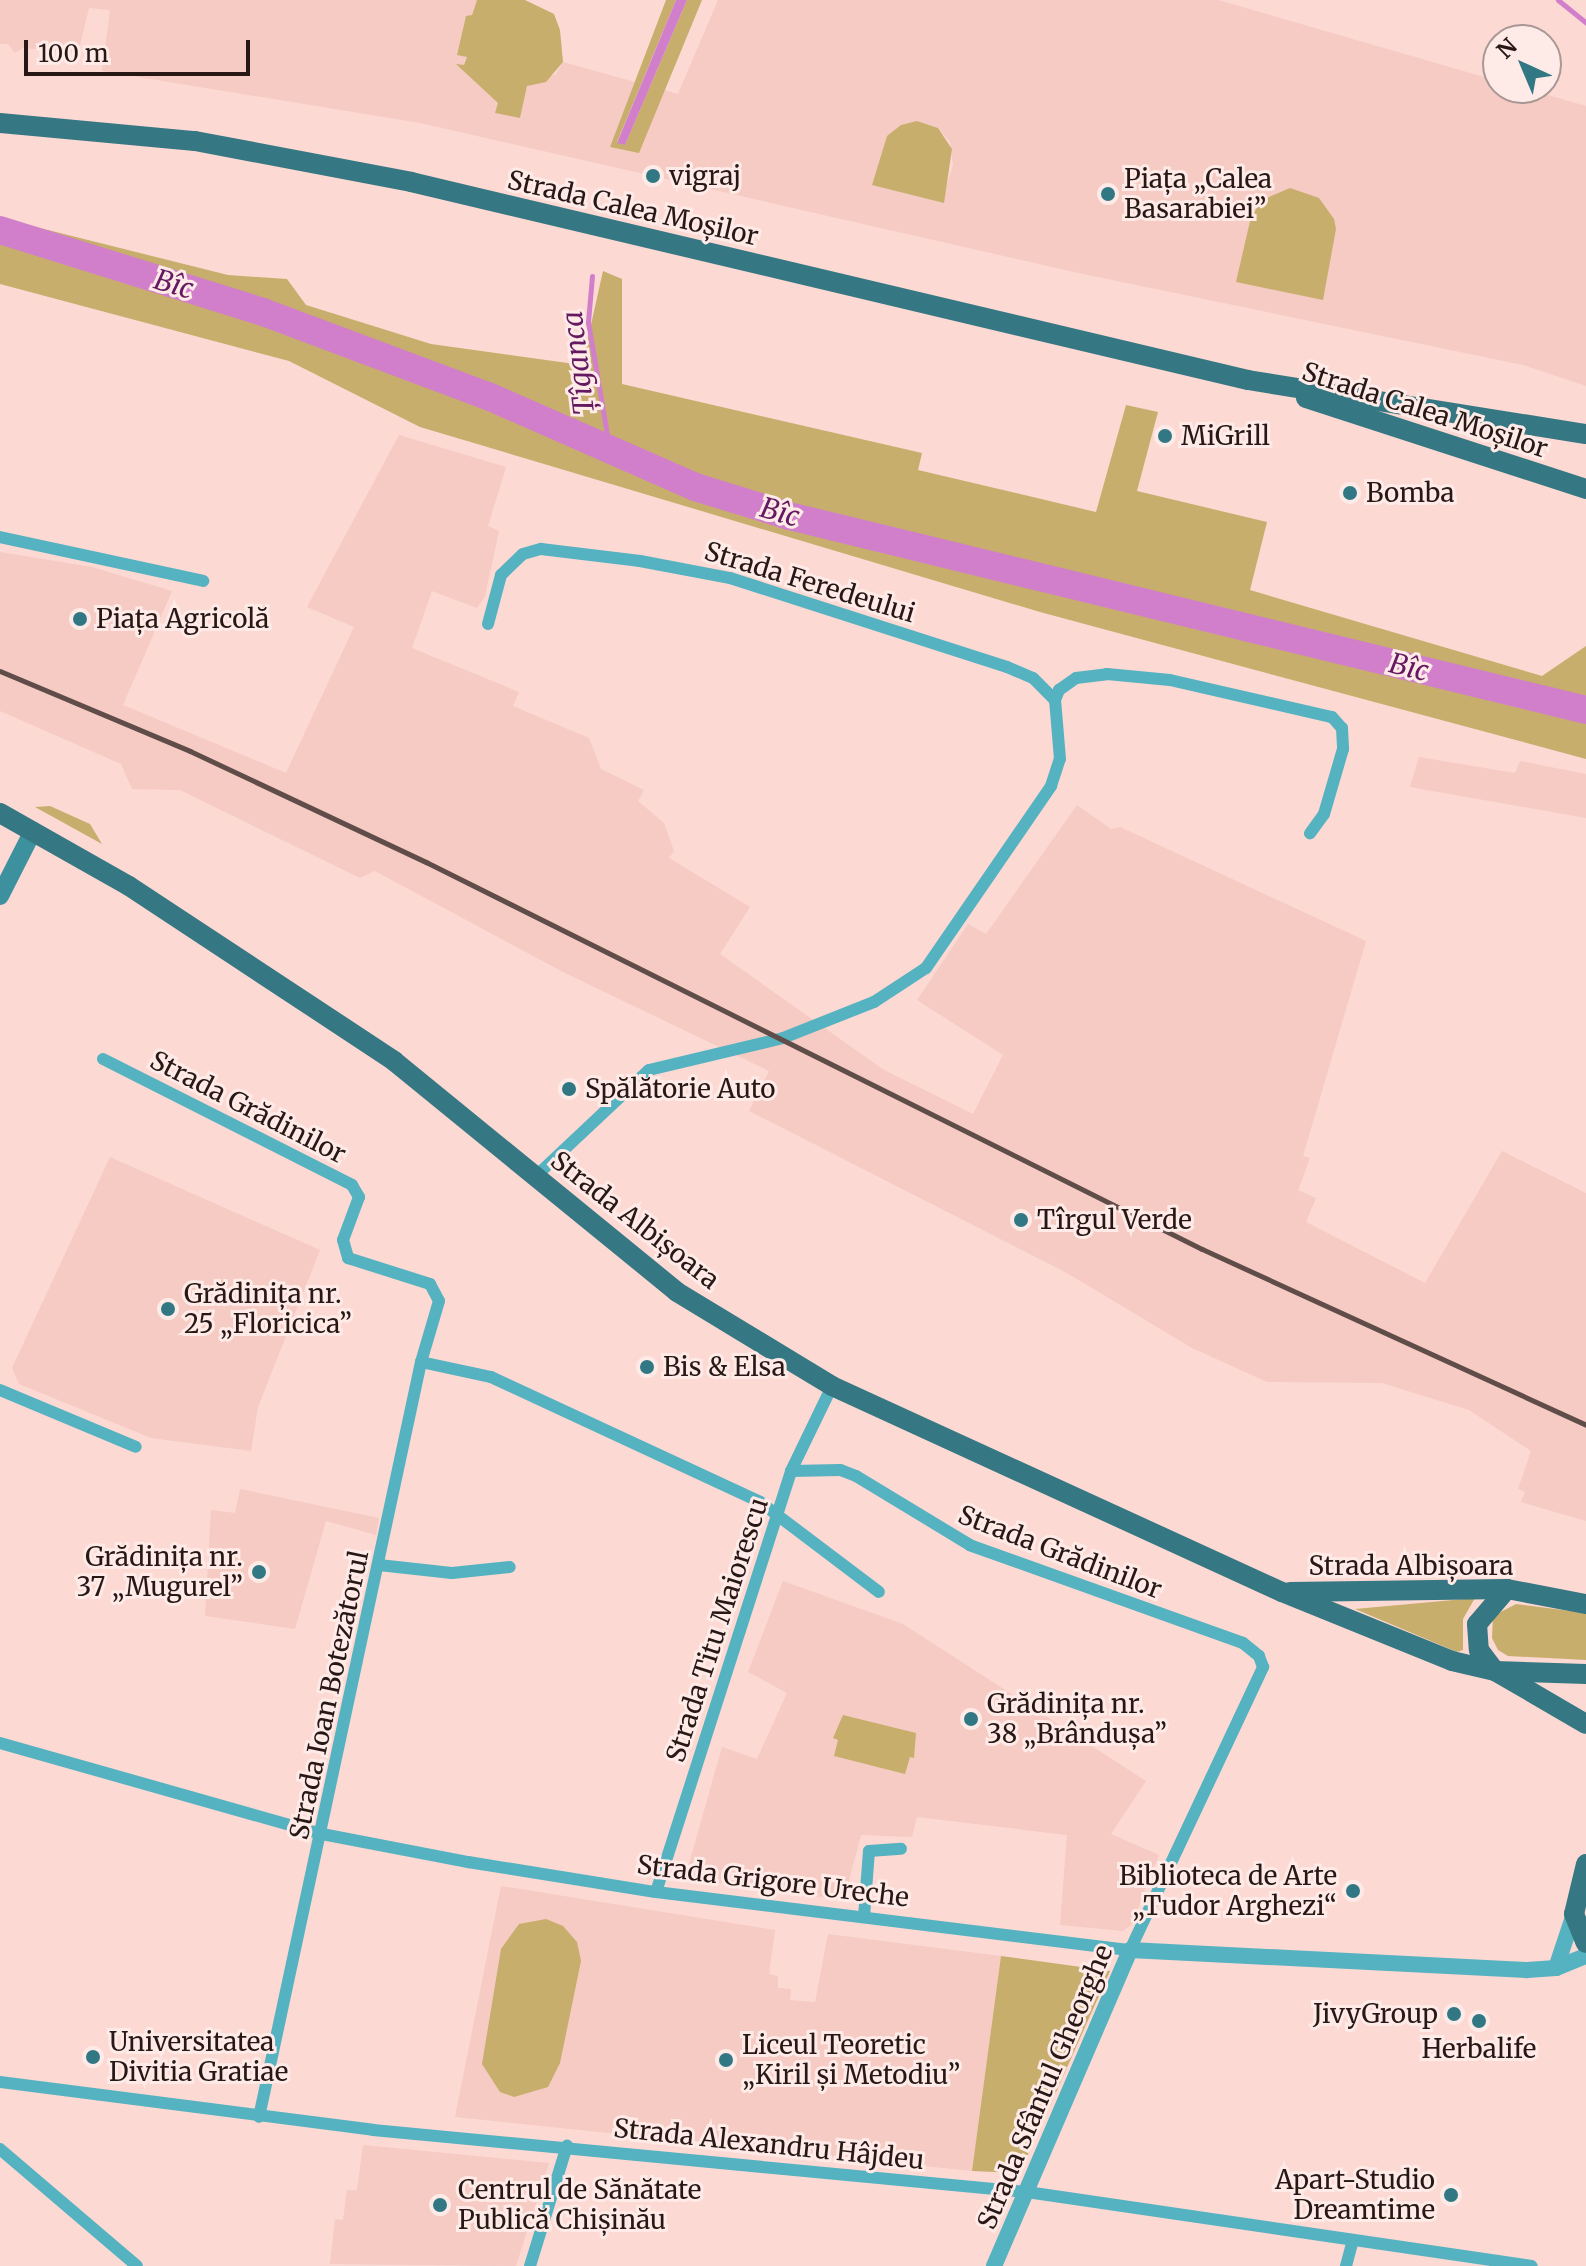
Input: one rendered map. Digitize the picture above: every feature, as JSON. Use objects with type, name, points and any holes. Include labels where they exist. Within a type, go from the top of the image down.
[{"type":"main road","name":"Strada Calea Moșilor","points":[[0,123],[195,141],[411,182],[1248,380],[1586,434]]},
{"type":"main road","name":"Strada Calea Moșilor","points":[[1248,380],[1586,489]]},
{"type":"main road","name":"Strada Albișoara","points":[[0,813],[129,886],[394,1061],[677,1292],[832,1386],[1282,1592],[1452,1661],[1495,1671],[1586,1674]]},
{"type":"main road","points":[[0,896],[33,831]]},
{"type":"main road","name":"Strada Albișoara","points":[[1282,1592],[1507,1589],[1586,1604]]},
{"type":"main road","points":[[1507,1589],[1477,1624],[1479,1650],[1495,1671],[1586,1724]]},
{"type":"main road","points":[[1586,1864],[1580,1904],[1586,1943]]},
{"type":"street","points":[[0,537],[203,581]]},
{"type":"street","name":"Strada Feredeului","points":[[488,624],[501,575],[523,554],[541,549],[640,561],[730,578],[1007,667],[1033,678],[1055,700]]},
{"type":"street","points":[[536,1176],[649,1070],[783,1038],[874,1002],[926,968],[1051,786],[1060,759],[1055,700],[1066,682],[1107,674],[1170,680],[1332,717],[1342,728],[1343,749],[1324,814],[1310,833]]},
{"type":"street","name":"Strada Grădinilor","points":[[103,1059],[352,1185],[359,1197],[343,1240],[348,1258],[430,1284]]},
{"type":"street","name":"Strada Ioan Botezătorul","points":[[259,2117],[421,1362],[439,1301],[430,1284]]},
{"type":"street","points":[[421,1362],[491,1377],[760,1502],[879,1592]]},
{"type":"street","name":"Strada Titu Maiorescu","points":[[656,1892],[791,1471],[832,1386]]},
{"type":"street","points":[[0,1390],[136,1447]]},
{"type":"street","name":"Strada Grădinilor","points":[[791,1471],[840,1470],[856,1476],[950,1536],[1243,1643],[1253,1648],[1263,1667]]},
{"type":"street","points":[[379,1565],[452,1573],[510,1567]]},
{"type":"street","name":"Strada Sfântul Gheorghe","points":[[994,2266],[1130,1950],[1263,1667]]},
{"type":"street","name":"Strada Grigore Ureche","points":[[0,1743],[322,1834],[656,1892],[1130,1950],[1556,1968],[1586,1956]]},
{"type":"street","points":[[864,1917],[869,1851],[901,1849]]},
{"type":"street","points":[[1556,1968],[1580,1904]]},
{"type":"street","name":"Strada Alexandru Hâjdeu","points":[[0,2082],[259,2117],[1027,2192],[1532,2266]]},
{"type":"street","points":[[530,2266],[567,2146]]},
{"type":"street","points":[[0,2149],[137,2266]]},
{"type":"street","points":[[1346,2266],[1353,2240]]},
{"type":"shaded area","name":"Piața „Calea Basarabiei”","points":[[0,0],[477,0],[457,54],[467,57],[464,66],[458,65],[520,118],[527,86],[556,74],[563,62],[678,94],[718,0],[1218,0],[1482,76],[1482,104],[1562,104],[1562,99],[1586,106],[1586,386],[1523,365],[1083,274],[420,123],[102,71],[110,10],[89,8],[78,53],[23,48],[15,53],[8,44],[0,44]],"holes":[[[917,121],[938,128],[950,142],[953,165],[946,188],[872,185],[887,136]]]},
{"type":"shaded area","points":[[477,0],[525,0],[554,14],[560,30],[563,62],[546,82],[527,86],[520,118],[495,113],[498,103],[456,64],[464,65],[467,57],[457,55],[466,16],[472,15]]},
{"type":"shaded area","points":[[666,0],[676,0],[617,142],[625,145],[687,0],[702,0],[639,153],[610,147]]},
{"type":"shaded area","points":[[676,0],[687,0],[625,145],[617,143]]},
{"type":"shaded area","points":[[917,121],[938,128],[952,149],[944,203],[872,185],[887,136],[901,125]]},
{"type":"shaded area","points":[[1290,188],[1319,198],[1334,219],[1336,229],[1323,300],[1236,282],[1251,217],[1262,200]]},
{"type":"shaded area","points":[[0,218],[228,275],[287,279],[306,305],[431,344],[582,365],[603,271],[622,279],[622,384],[922,453],[918,470],[1096,512],[1126,405],[1158,412],[1137,491],[1267,522],[1250,590],[1542,676],[1586,646],[1586,759],[1040,612],[420,427],[289,361],[0,284]]},
{"type":"shaded area","points":[[399,435],[506,467],[488,526],[499,531],[485,596],[477,608],[432,591],[412,648],[519,692],[513,706],[589,738],[601,769],[644,790],[638,801],[664,823],[674,851],[669,858],[750,907],[720,954],[884,1070],[973,1114],[1003,1055],[917,1000],[968,924],[986,934],[1077,805],[1111,829],[1120,827],[1366,941],[1303,1156],[1310,1158],[1298,1190],[1316,1198],[1306,1222],[1425,1283],[1502,1151],[1586,1193],[1586,1521],[1521,1502],[1525,1492],[1518,1489],[1531,1451],[1469,1410],[1382,1383],[1267,1382],[1192,1348],[1067,1273],[749,1111],[769,1071],[565,973],[375,871],[360,878],[180,790],[132,789],[121,764],[0,711],[0,552],[92,567],[172,591],[123,705],[286,773],[354,627],[307,607]]},
{"type":"shaded area","points":[[1419,757],[1515,773],[1520,761],[1586,774],[1586,818],[1410,787]]},
{"type":"shaded area","points":[[50,806],[90,824],[102,844],[35,807]]},
{"type":"shaded area","name":"Grădinița nr. 25 „Floricica”","points":[[110,1157],[320,1250],[258,1407],[251,1451],[151,1438],[19,1384],[12,1368]]},
{"type":"shaded area","name":"Grădinița nr. 37 „Mugurel”","points":[[240,1489],[379,1518],[376,1535],[326,1521],[295,1629],[205,1616],[211,1510],[235,1513]]},
{"type":"shaded area","points":[[783,1581],[903,1624],[1146,1781],[1111,1834],[1159,1855],[1132,1924],[1123,1931],[1060,1925],[1067,1835],[917,1817],[912,1837],[861,1835],[844,1900],[685,1878],[722,1747],[757,1759],[787,1693],[748,1672]]},
{"type":"shaded area","points":[[1475,1598],[1463,1619],[1463,1650],[1457,1652],[1355,1609]]},
{"type":"shaded area","points":[[1516,1604],[1586,1613],[1586,1660],[1508,1656],[1498,1650],[1492,1638],[1493,1616]]},
{"type":"shaded area","points":[[843,1715],[916,1733],[914,1758],[910,1757],[905,1774],[834,1756],[838,1740],[833,1738]]},
{"type":"shaded area","name":"Liceul Teoretic „Kiril și Metodiu”","points":[[501,1886],[775,1930],[769,1974],[778,1976],[778,1988],[791,1989],[790,2000],[815,2002],[828,1934],[1001,1956],[972,2171],[455,2117]]},
{"type":"shaded area","points":[[546,1919],[563,1926],[577,1942],[581,1961],[560,2063],[548,2087],[514,2097],[500,2092],[482,2064],[501,1949],[519,1924]]},
{"type":"shaded area","points":[[1001,1956],[1110,1971],[1020,2173],[972,2171]]},
{"type":"shaded area","name":"Centrul de Sănătate Publică Chișinău","points":[[363,2145],[549,2163],[516,2266],[330,2264],[335,2219],[343,2220],[347,2190],[357,2190]]},
{"type":"waterway","points":[[1558,0],[1586,23]]},
{"type":"waterway","name":"Bîc","points":[[0,230],[263,312],[488,396],[695,487],[789,516],[1586,710]]},
{"type":"waterway","name":"Țîganca","points":[[592,276],[588,322],[609,446]]},
{"type":"railway","points":[[0,671],[190,751],[426,862],[1202,1249],[1586,1425]]},
{"type":"place","name":"vigraj","points":[[653,176]]},
{"type":"place","name":"Piața „Calea Basarabiei”","points":[[1108,194]]},
{"type":"place","name":"MiGrill","points":[[1165,436]]},
{"type":"place","name":"Bomba","points":[[1350,493]]},
{"type":"place","name":"Piața Agricolă","points":[[80,619]]},
{"type":"place","name":"Spălătorie Auto","points":[[569,1089]]},
{"type":"place","name":"Tîrgul Verde","points":[[1021,1220]]},
{"type":"place","name":"Grădinița nr. 25 „Floricica”","points":[[168,1309]]},
{"type":"place","name":"Bis & Elsa","points":[[647,1367]]},
{"type":"place","name":"Grădinița nr. 37 „Mugurel”","points":[[259,1572]]},
{"type":"place","name":"Grădinița nr. 38 „Brândușa”","points":[[971,1719]]},
{"type":"place","name":"Biblioteca de Arte „Tudor Arghezi“","points":[[1353,1891]]},
{"type":"place","name":"JivyGroup","points":[[1454,2014]]},
{"type":"place","name":"Herbalife","points":[[1479,2021]]},
{"type":"place","name":"Universitatea Divitia Gratiae","points":[[93,2057]]},
{"type":"place","name":"Liceul Teoretic „Kiril și Metodiu”","points":[[726,2060]]},
{"type":"place","name":"Apart-Studio Dreamtime","points":[[1451,2195]]},
{"type":"place","name":"Centrul de Sănătate Publică Chișinău","points":[[440,2205]]}]
